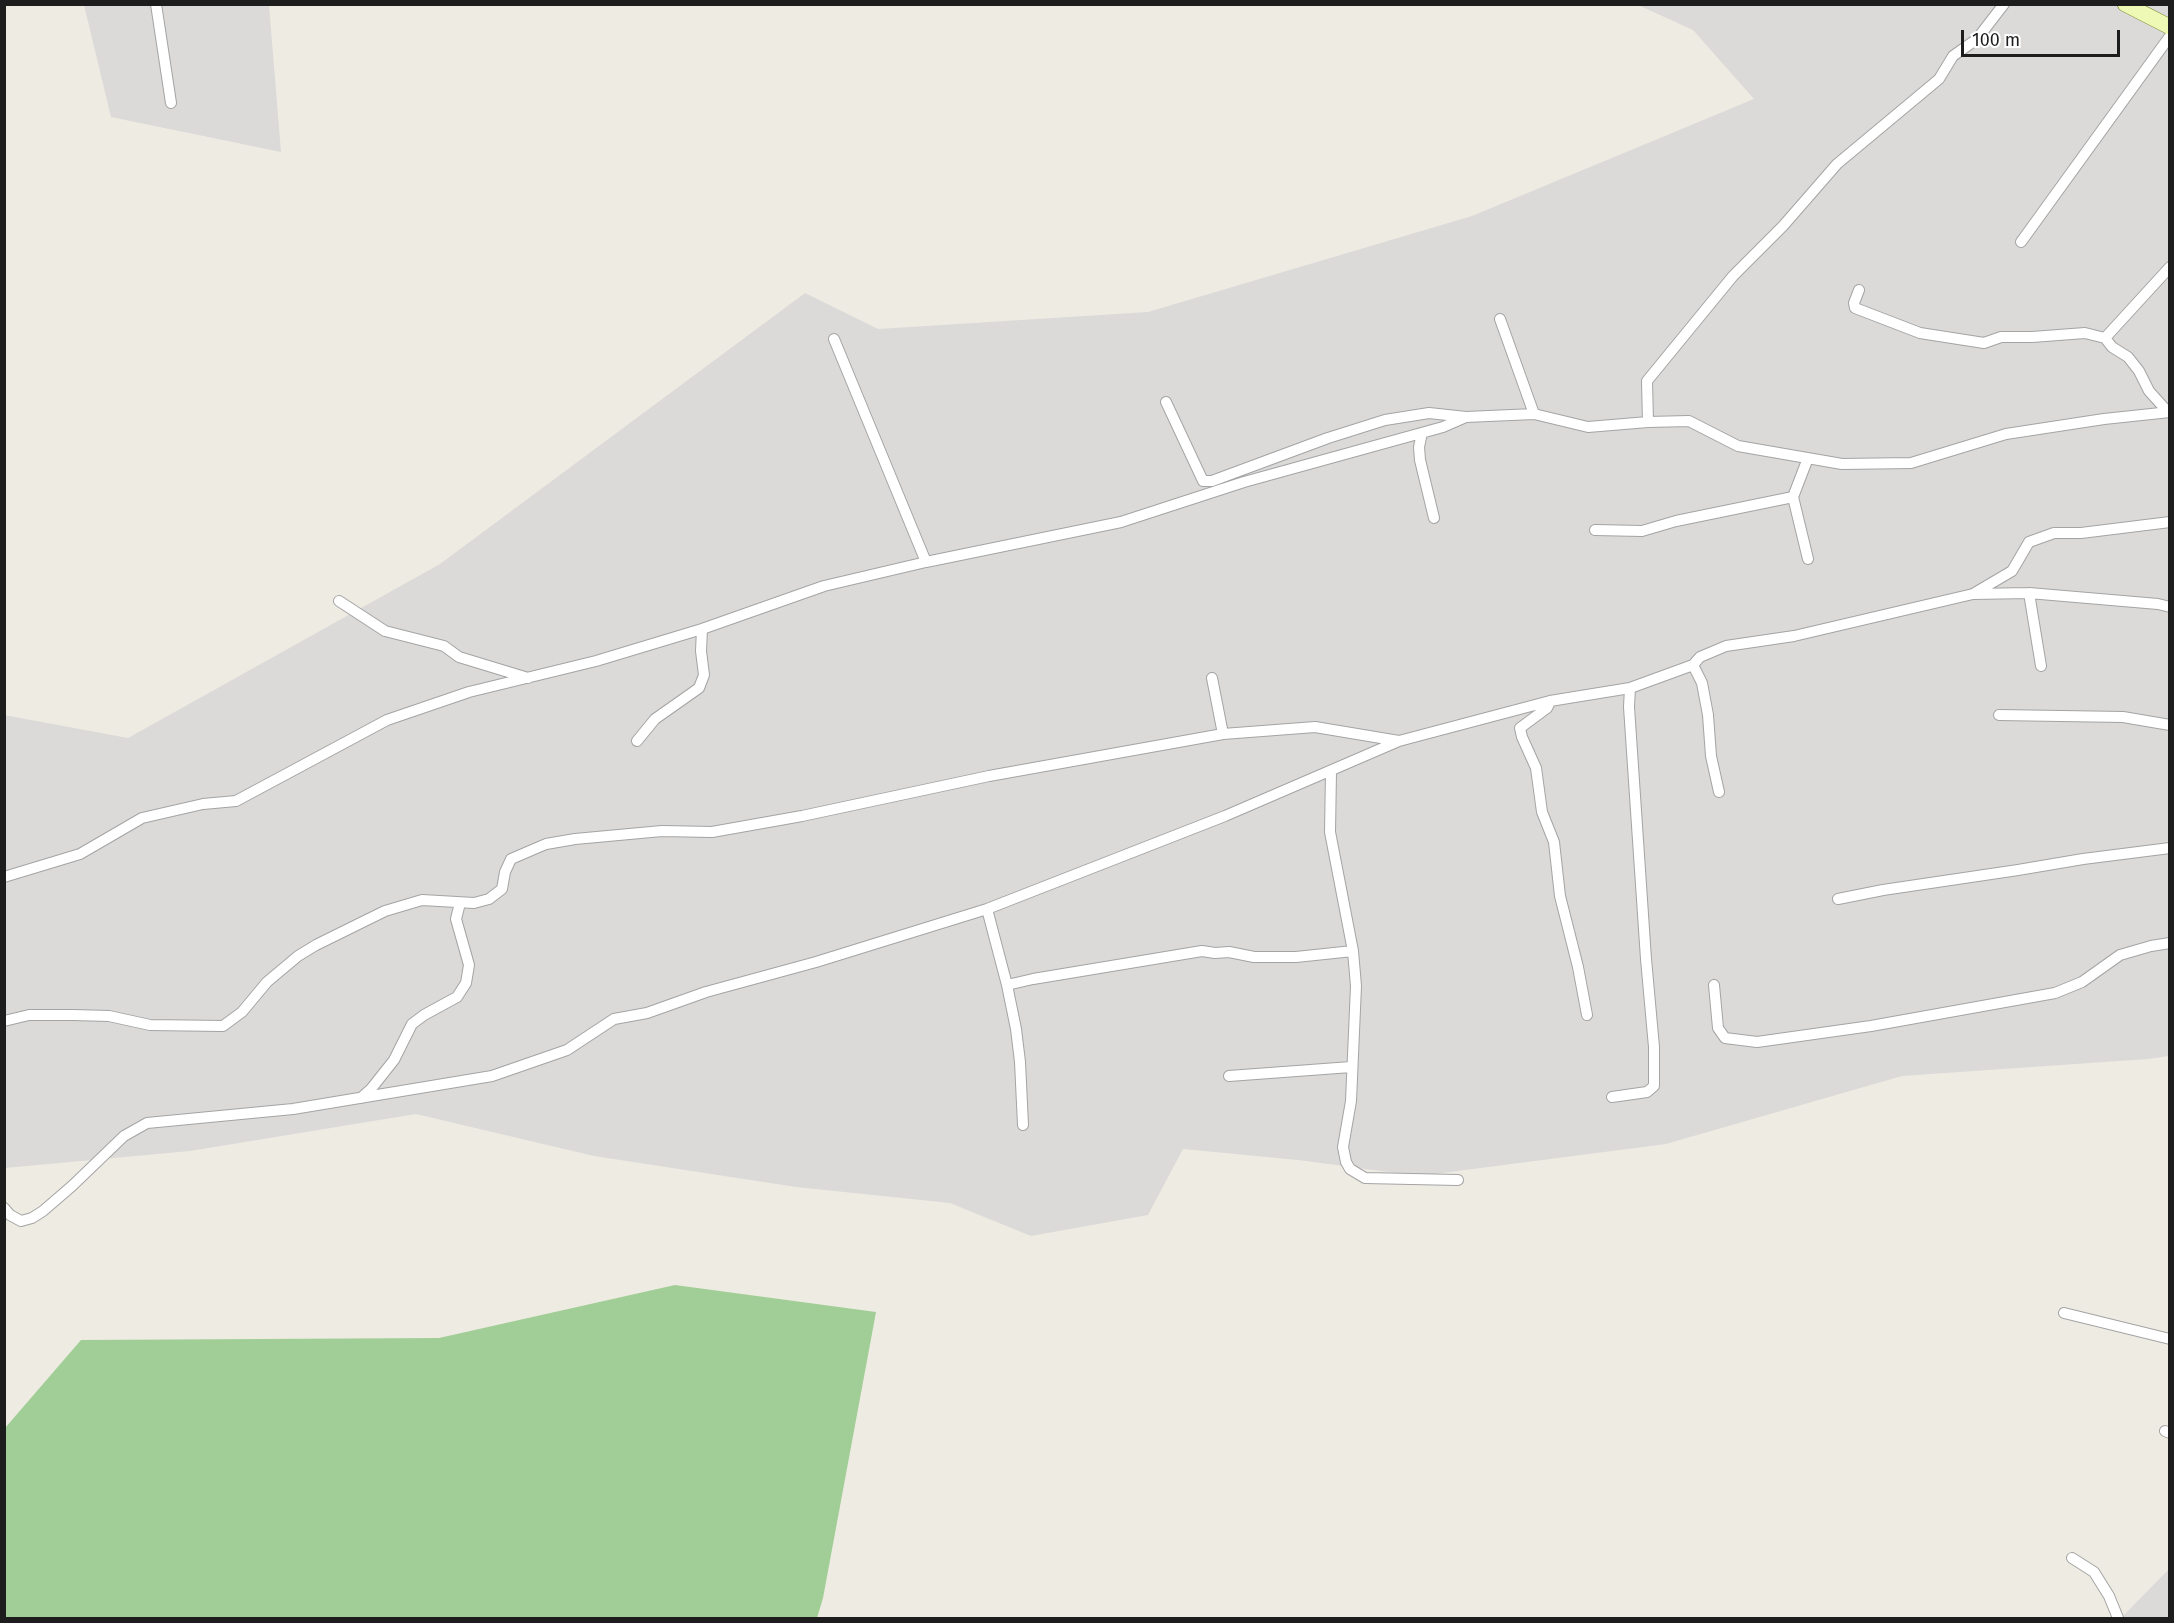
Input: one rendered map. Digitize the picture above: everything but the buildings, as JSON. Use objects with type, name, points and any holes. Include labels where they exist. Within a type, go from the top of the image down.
[{"type":"main road","points":[[2125,4],[2169,27]]},
{"type":"street","points":[[156,4],[171,103]]},
{"type":"street","points":[[1648,422],[1647,381],[1734,276],[1783,226],[1837,164],[1939,79],[1953,56],[1977,39],[2004,4]]},
{"type":"street","points":[[2021,242],[2169,36]]},
{"type":"street","points":[[2105,338],[2169,267]]},
{"type":"street","points":[[1859,290],[1854,303],[1855,308],[1920,333],[1984,343],[2001,337],[2085,333],[2105,338],[2112,347],[2128,357],[2139,371],[2149,391],[2168,412]]},
{"type":"street","points":[[1500,319],[1534,414]]},
{"type":"street","points":[[834,339],[926,562]]},
{"type":"street","points":[[1166,402],[1203,481],[1212,481],[1328,438],[1385,420],[1429,413],[1466,417],[1534,414],[1588,427],[1689,421],[1738,447],[1842,464],[1911,463],[2006,434],[2168,412]]},
{"type":"street","points":[[4,877],[80,854],[142,818],[203,804],[236,801],[387,720],[469,692],[596,661],[702,629],[824,586],[926,562],[1121,522],[1244,482],[1443,427],[1466,417]]},
{"type":"street","points":[[1422,433],[1419,460],[1434,518]]},
{"type":"street","points":[[1808,458],[1793,497],[1808,559]]},
{"type":"street","points":[[1244,482],[1262,464]]},
{"type":"street","points":[[1595,530],[1641,531],[1676,521],[1793,497]]},
{"type":"street","points":[[1973,594],[2012,571],[2029,542],[2054,533],[2081,533],[2169,522]]},
{"type":"street","points":[[2029,593],[2041,666]]},
{"type":"street","points":[[4,1208],[10,1215],[21,1221],[32,1218],[72,1186],[124,1136],[147,1123],[293,1109],[492,1076],[567,1050],[614,1019],[647,1013],[706,992],[816,962],[987,909],[1225,816],[1399,741],[1550,701],[1630,688],[1693,665],[1700,657],[1726,646],[1794,636],[1973,594],[2029,593],[2158,604],[2169,607]]},
{"type":"street","points":[[339,601],[385,631],[444,646],[459,657],[528,678]]},
{"type":"street","points":[[637,741],[655,718],[699,688],[704,675],[701,651],[702,629]]},
{"type":"street","points":[[1693,665],[1702,683],[1708,715],[1711,756],[1719,792]]},
{"type":"street","points":[[1212,678],[1223,734]]},
{"type":"street","points":[[1612,1097],[1647,1092],[1654,1086],[1654,1047],[1629,707],[1630,688]]},
{"type":"street","points":[[1550,701],[1548,708],[1520,728],[1536,768],[1542,812],[1554,842],[1560,896],[1587,1014]]},
{"type":"street","points":[[1999,715],[2123,717],[2169,725]]},
{"type":"street","points":[[4,1021],[29,1015],[73,1015],[110,1016],[150,1025],[223,1026],[242,1012],[267,982],[298,956],[316,945],[385,911],[422,900],[474,903],[489,899],[502,889],[505,872],[511,859],[546,844],[662,831],[712,832],[802,816],[989,776],[1223,734],[1315,727],[1399,741]]},
{"type":"street","points":[[1330,772],[1330,832],[1353,951],[1356,986],[1351,1101],[1343,1147],[1346,1162],[1350,1169],[1365,1178],[1458,1180]]},
{"type":"street","points":[[1838,899],[2083,859],[2169,848]]},
{"type":"street","points":[[360,1098],[371,1089],[394,1060],[412,1024],[457,997],[466,983],[469,965],[456,919],[460,903]]},
{"type":"street","points":[[987,909],[1007,985],[1017,1040],[1023,1125]]},
{"type":"street","points":[[1714,985],[1718,1028],[1725,1038],[1757,1042],[1871,1026],[2055,993],[2082,982],[2120,955],[2169,943]]},
{"type":"street","points":[[1007,985],[1202,951],[1229,952],[1254,957],[1296,957],[1353,951]]},
{"type":"street","points":[[1229,1076],[1351,1067]]},
{"type":"street","points":[[2064,1313],[2169,1339]]},
{"type":"street","points":[[2072,1558],[2094,1572],[2109,1596],[2118,1618]]},
{"type":"shaded area","points":[[84,5],[269,5],[281,152],[111,117]]},
{"type":"shaded area","points":[[1638,5],[2169,5],[2169,1056],[1902,1076],[1666,1144],[1419,1176],[1298,1160],[1183,1149],[1148,1215],[1031,1236],[950,1203],[796,1187],[594,1156],[416,1114],[190,1151],[5,1168],[4,715],[128,738],[440,564],[805,293],[878,329],[1148,312],[1472,216],[1754,99],[1693,30]]},
{"type":"shaded area","points":[[2169,1569],[2169,1618],[2121,1618]]},
{"type":"green space","points":[[675,1285],[876,1312],[823,1598],[817,1618],[5,1618],[5,1428],[81,1340],[439,1338]]}]
